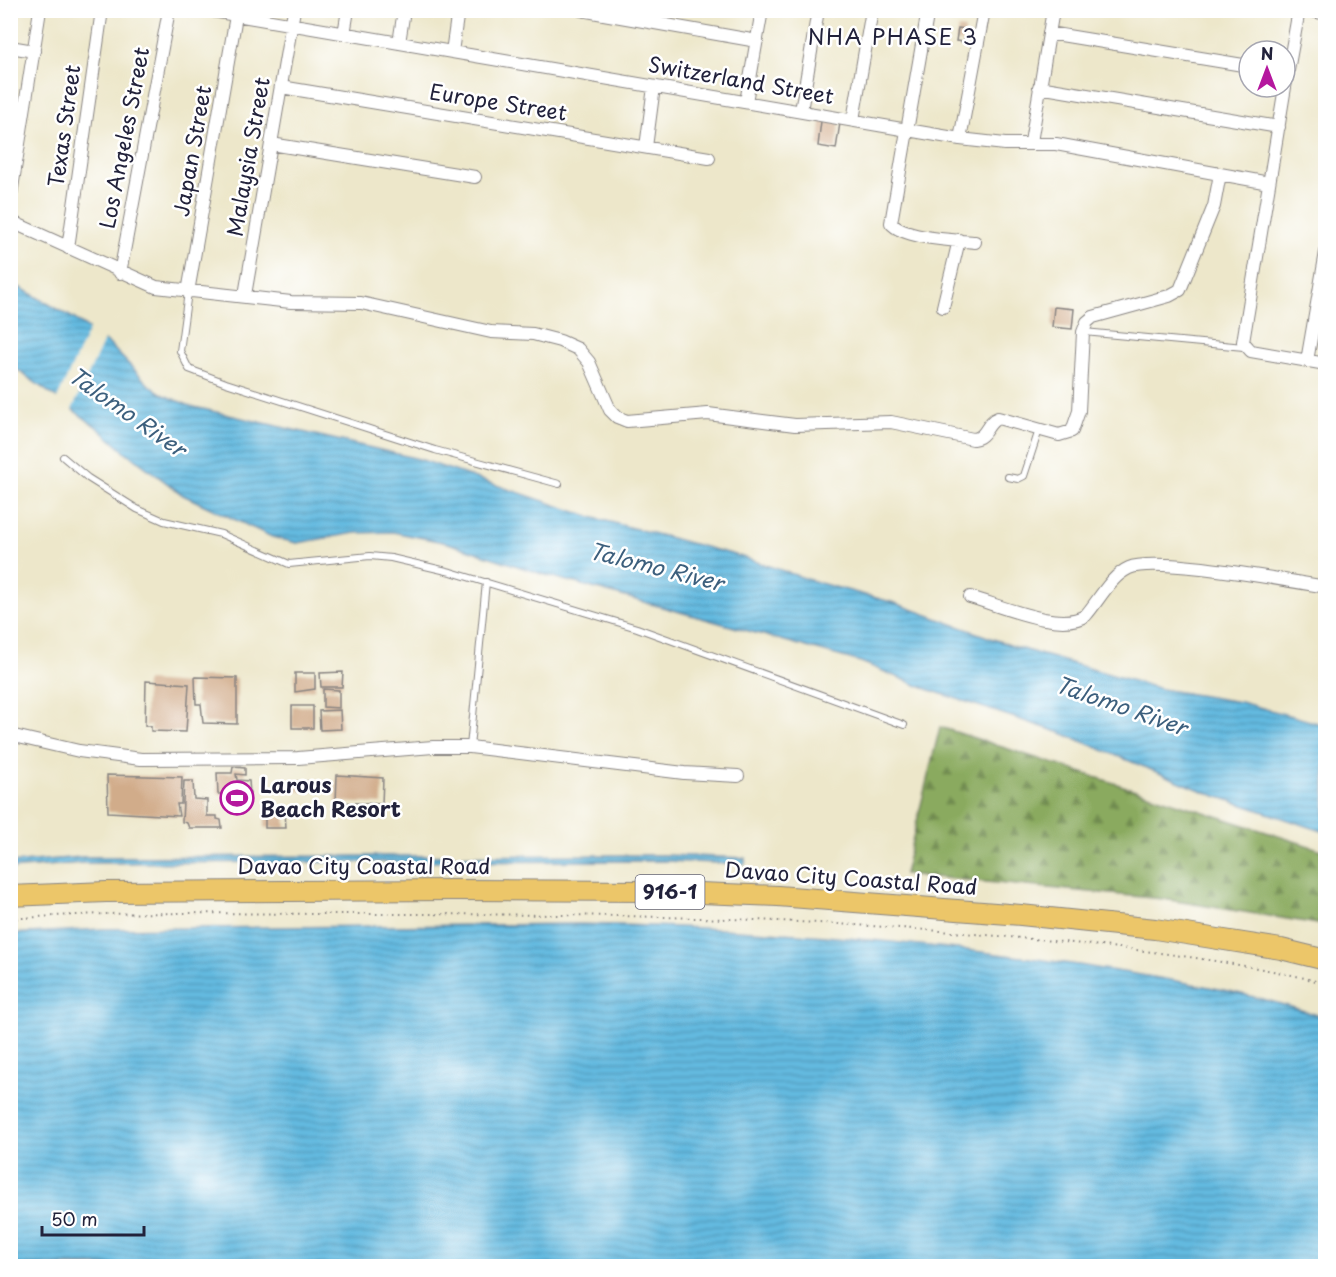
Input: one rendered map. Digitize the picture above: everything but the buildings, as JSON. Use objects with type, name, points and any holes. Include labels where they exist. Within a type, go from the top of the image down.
[{"type":"main road","name":"Davao City Coastal Road","points":[[10,896],[297,891],[722,894],[872,902],[1155,929],[1281,949],[1326,960]]},
{"type":"street","points":[[10,201],[40,10]]},
{"type":"street","name":"Texas Street","points":[[68,248],[102,10]]},
{"type":"street","name":"Los Angeles Street","points":[[120,273],[170,10]]},
{"type":"street","name":"Switzerland Street","points":[[207,10],[236,13],[291,25],[960,139],[1005,144],[1031,142],[1071,146],[1269,183]]},
{"type":"street","name":"Malaysia Street","points":[[245,295],[294,10]]},
{"type":"street","points":[[344,34],[348,10]]},
{"type":"street","points":[[399,43],[404,10]]},
{"type":"street","points":[[452,52],[458,10]]},
{"type":"street","points":[[581,10],[757,41]]},
{"type":"street","points":[[746,102],[762,10]]},
{"type":"street","points":[[801,111],[818,10]]},
{"type":"street","points":[[853,120],[872,10]]},
{"type":"street","points":[[928,10],[891,223],[895,228],[909,234],[975,242]]},
{"type":"street","points":[[960,139],[984,10]]},
{"type":"street","points":[[1031,142],[1053,10]]},
{"type":"street","points":[[1293,39],[1299,10]]},
{"type":"street","points":[[1307,10],[1326,14]]},
{"type":"street","name":"Japan Street","points":[[188,292],[236,13]]},
{"type":"street","points":[[1049,33],[1237,64]]},
{"type":"street","points":[[10,47],[34,51]]},
{"type":"street","name":"Europe Street","points":[[280,87],[709,158]]},
{"type":"street","points":[[646,147],[654,87]]},
{"type":"street","points":[[1039,87],[1279,127]]},
{"type":"street","points":[[1283,99],[1243,338],[1244,347],[1251,351],[1326,364]]},
{"type":"street","points":[[271,144],[475,177]]},
{"type":"street","points":[[10,221],[120,273],[156,287],[188,292],[245,295],[291,302],[361,303],[469,327],[533,334],[560,341],[578,349],[589,362],[610,410],[617,417],[627,421],[708,414],[795,425],[891,422],[973,439],[982,436],[990,423],[999,418],[1064,435],[1076,424],[1083,332],[1087,322],[1092,317],[1169,296],[1180,290],[1214,206],[1220,174]]},
{"type":"street","points":[[943,307],[959,240]]},
{"type":"street","points":[[1307,361],[1326,252]]},
{"type":"street","points":[[970,597],[1062,622],[1079,620],[1086,615],[1122,571],[1141,564],[1236,573],[1326,587]]},
{"type":"street","points":[[10,735],[111,756],[179,760],[298,758],[433,747],[470,747],[684,773],[738,776]]},
{"type":"lane","points":[[188,292],[180,351],[189,369],[435,450],[559,484]]},
{"type":"lane","points":[[1083,332],[1244,347]]},
{"type":"lane","points":[[1008,477],[1018,479],[1024,476],[1039,430]]},
{"type":"lane","points":[[63,457],[88,478],[137,509],[164,520],[221,534],[289,564],[342,558],[391,558],[486,582],[682,644],[904,725]]},
{"type":"lane","points":[[470,747],[486,582]]},
{"type":"path","points":[[10,919],[118,915],[647,914],[777,920],[1008,937],[1152,952],[1276,972],[1326,984]]},
{"type":"green space","points":[[940,727],[1325,851],[1325,925],[1163,899],[904,874]]},
{"type":"water","name":"Talomo River","points":[[10,282],[73,318],[110,345],[150,386],[190,406],[419,459],[591,517],[739,556],[816,582],[895,603],[1015,647],[1161,689],[1240,702],[1325,725],[1325,832],[1210,794],[1064,734],[924,688],[861,662],[539,573],[448,543],[393,532],[355,533],[297,543],[272,537],[183,495],[123,450],[98,428],[11,365]]},
{"type":"water","points":[[664,855],[745,858],[745,864],[664,861],[82,863],[10,869],[11,863],[82,857]]},
{"type":"water","points":[[577,924],[703,928],[828,936],[953,948],[1172,980],[1234,992],[1325,1018],[1325,1266],[11,1266],[11,934],[104,929]]},
{"type":"pier","points":[[90,327],[105,338],[71,412],[56,401]]},
{"type":"place","name":"Larous Beach Resort","points":[[237,798]]},
{"type":"district","name":"NHA PHASE 3","points":[[893,37]]}]
